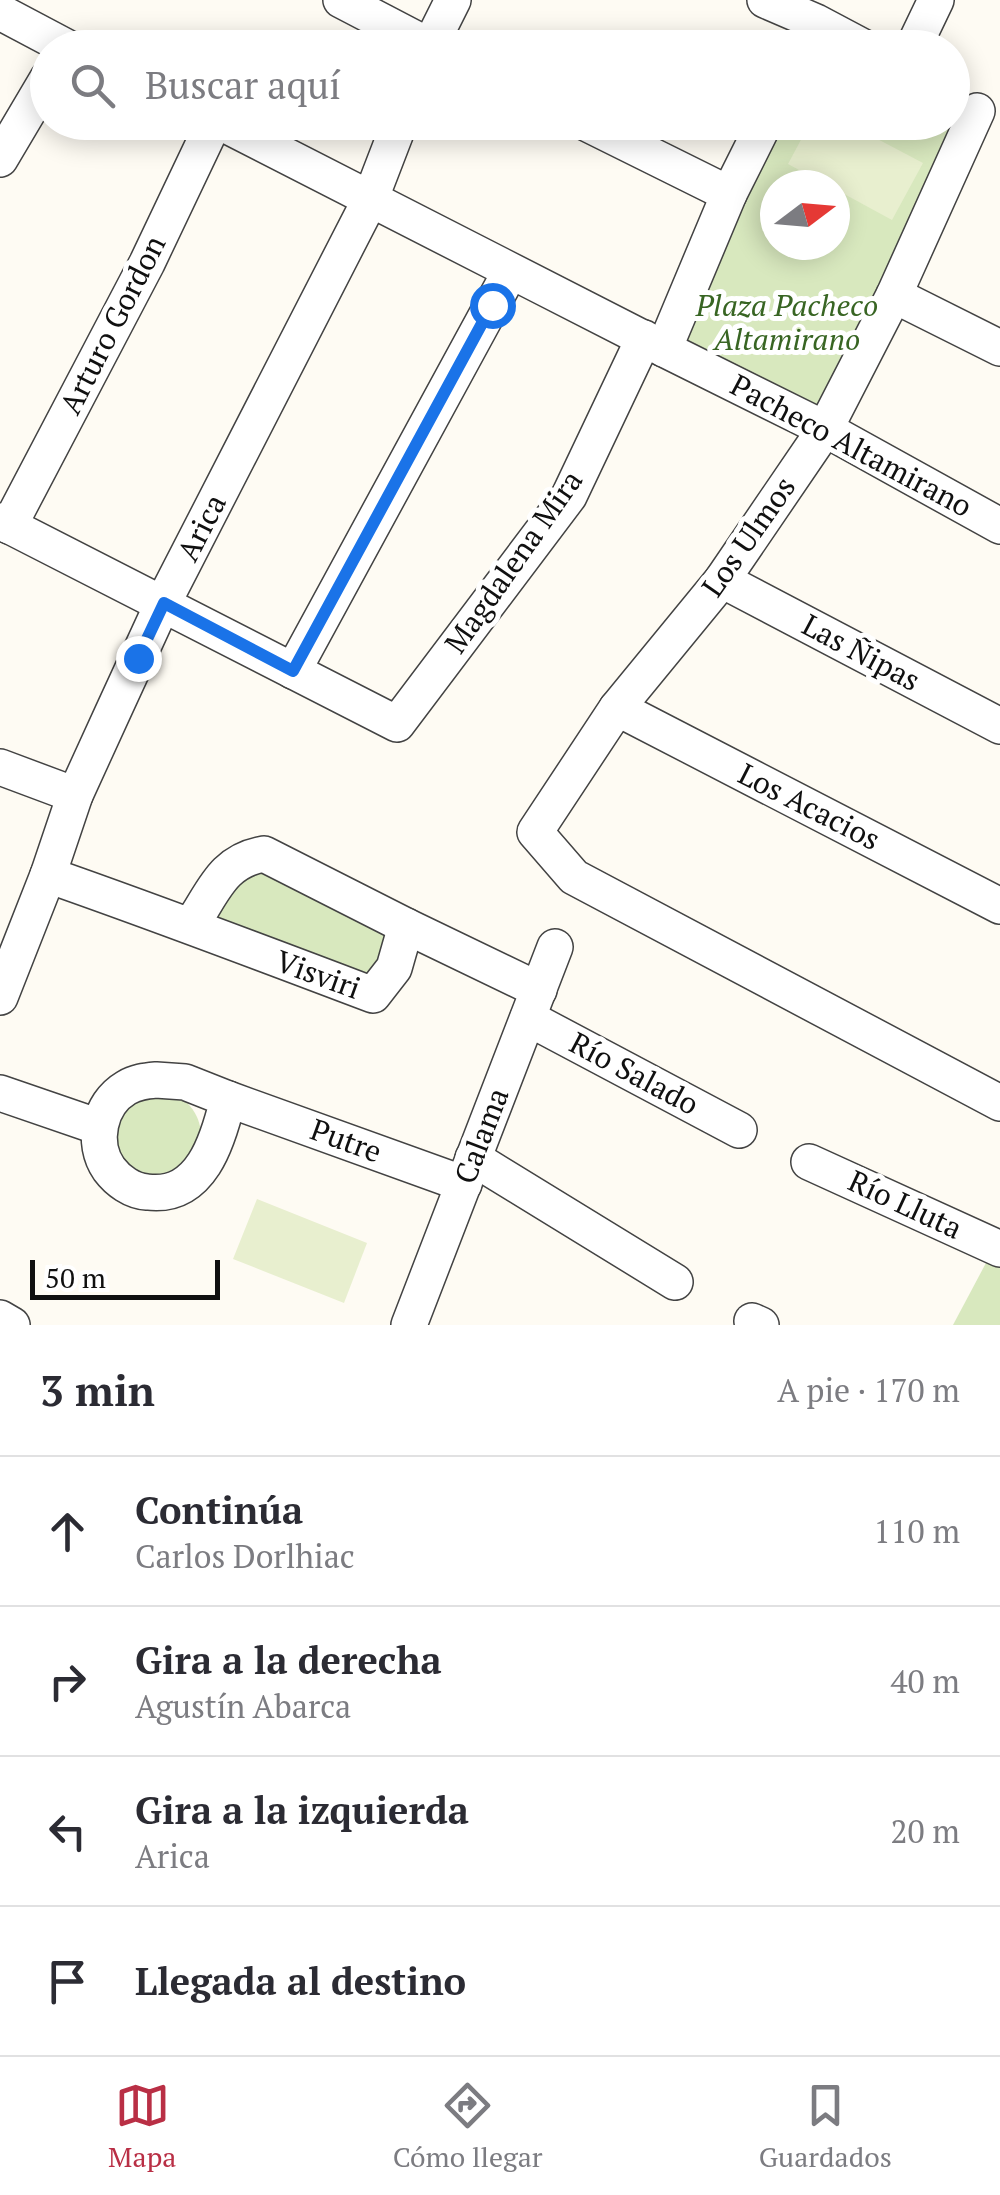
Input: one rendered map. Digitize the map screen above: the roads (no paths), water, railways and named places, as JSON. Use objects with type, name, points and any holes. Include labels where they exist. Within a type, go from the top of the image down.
[{"type":"street","points":[[341,0],[398,30]]},
{"type":"street","points":[[439,30],[454,0]]},
{"type":"street","points":[[765,0],[803,30]]},
{"type":"street","points":[[922,30],[936,0]]},
{"type":"street","points":[[0,12],[34,30]]},
{"type":"street","points":[[0,160],[30,109]]},
{"type":"street","name":"Arturo Gordon","points":[[4,523],[147,263],[208,140]]},
{"type":"street","name":"Pacheco Altamirano","points":[[252,140],[825,429],[1000,526]]},
{"type":"street","name":"Arica","points":[[0,998],[8,955],[48,875],[76,795],[164,603],[370,200],[393,140]]},
{"type":"street","points":[[620,140],[729,194]]},
{"type":"street","name":"Magdalena Mira","points":[[293,671],[397,724],[568,496],[654,343],[757,140]]},
{"type":"street","name":"Los Ulmos","points":[[963,140],[894,294],[825,429],[722,580],[617,708],[535,832],[574,877],[1000,1103]]},
{"type":"street","points":[[4,523],[293,671],[510,272]]},
{"type":"street","points":[[894,294],[1000,348]]},
{"type":"street","name":"Las Ñipas","points":[[722,580],[1000,726]]},
{"type":"street","name":"Los Acacios","points":[[617,708],[1000,906]]},
{"type":"street","points":[[0,767],[76,795]]},
{"type":"street","points":[[191,926],[218,881],[232,866],[249,856],[264,854],[406,926],[533,1004]]},
{"type":"street","name":"Visviri","points":[[48,875],[373,995],[394,968],[406,926]]},
{"type":"street","name":"Calama","points":[[409,1325],[555,947]]},
{"type":"street","name":"Río Salado","points":[[533,1004],[740,1130]]},
{"type":"street","points":[[140,1082],[185,1082],[228,1099],[222,1125],[197,1176],[181,1188],[161,1194],[140,1192],[122,1182],[108,1167],[100,1148],[100,1127],[113,1099],[140,1082]]},
{"type":"street","points":[[0,1093],[100,1127]]},
{"type":"street","name":"Putre","points":[[228,1099],[468,1171],[675,1282]]},
{"type":"street","name":"Río Lluta","points":[[810,1162],[1000,1249]]},
{"type":"street","points":[[0,1318],[12,1325]]},
{"type":"park label","name":"Plaza Pacheco Altamirano","points":[[787,323]]}]
